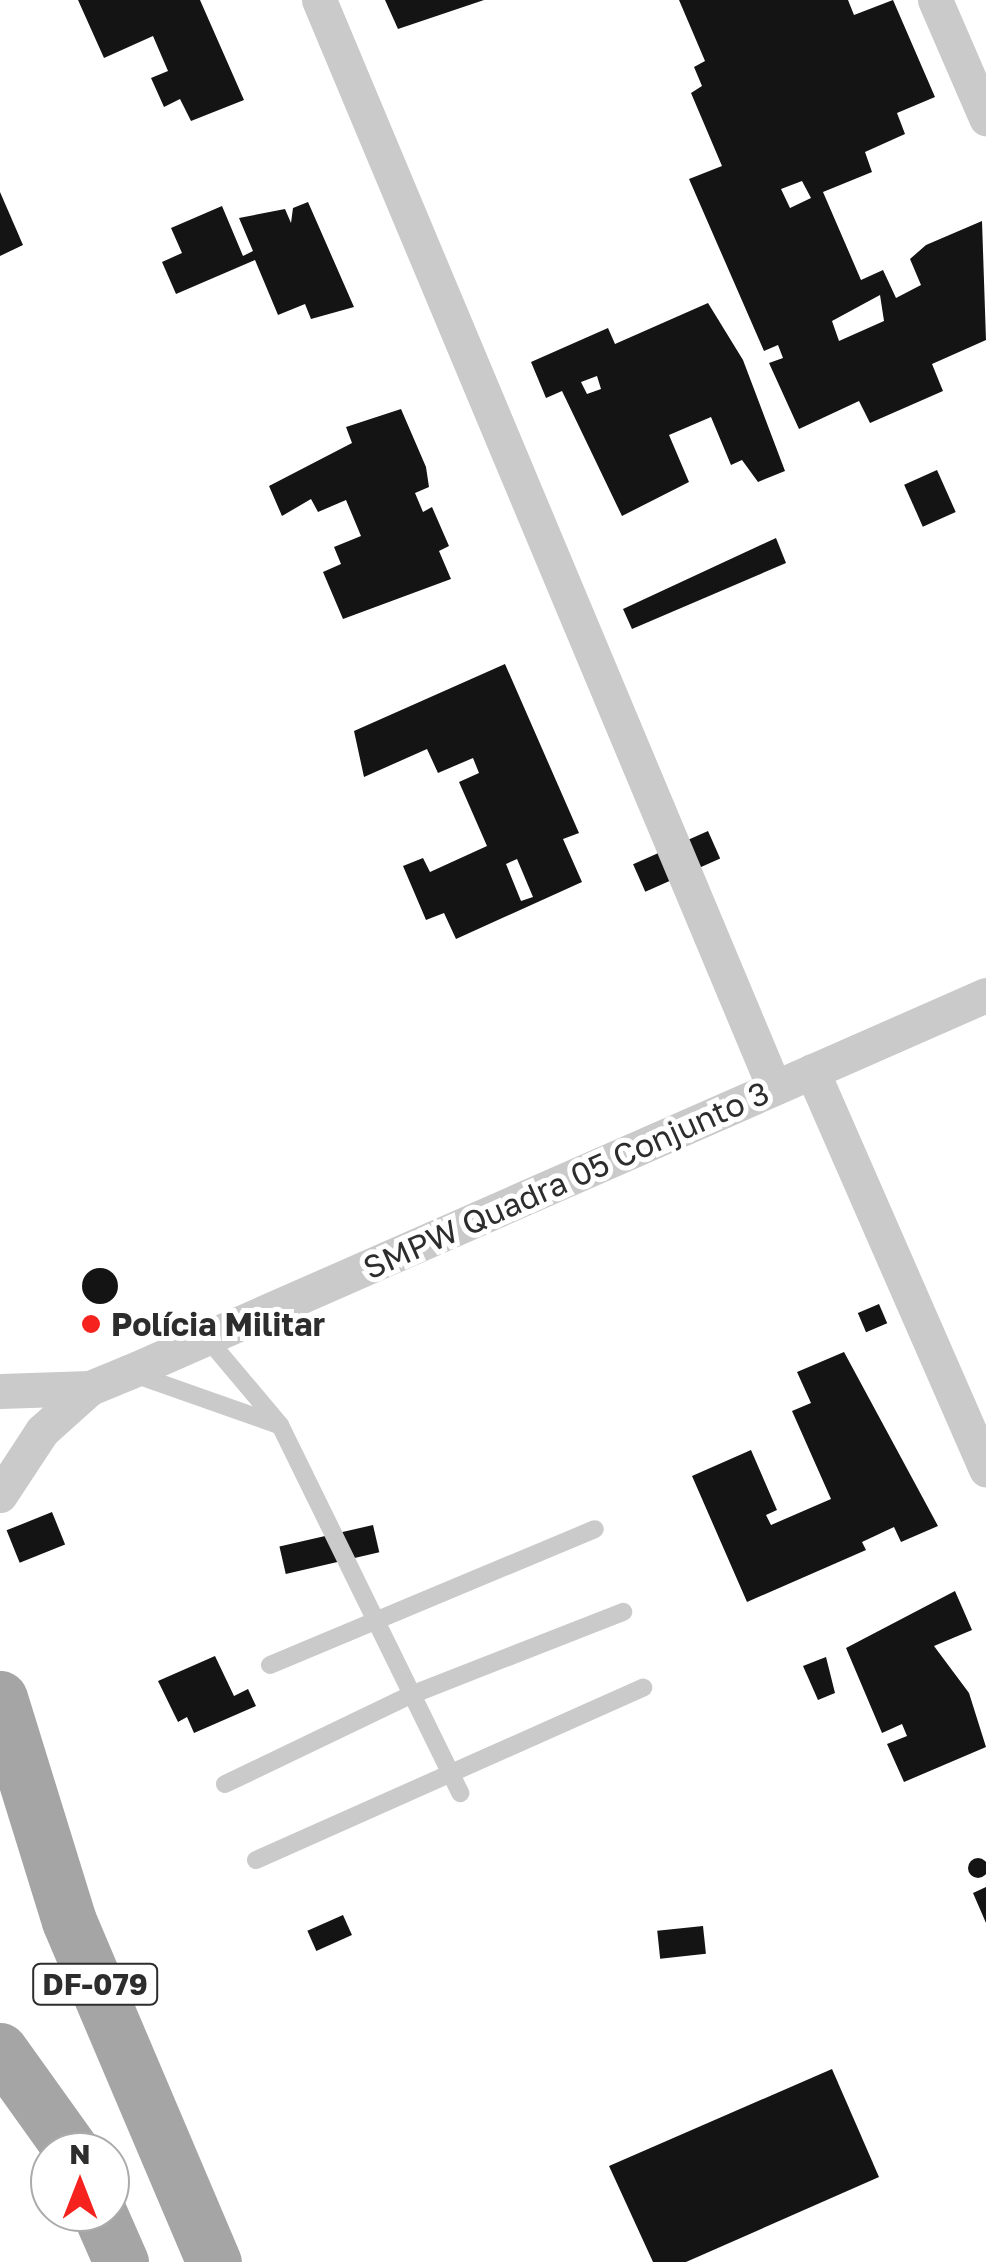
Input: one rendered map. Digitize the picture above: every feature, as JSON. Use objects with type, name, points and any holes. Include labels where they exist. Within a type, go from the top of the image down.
[{"type":"main road","name":"DF-079","points":[[0,1698],[69,1920],[214,2262]]},
{"type":"main road","points":[[0,2050],[59,2132]]},
{"type":"main road","points":[[107,2232],[120,2262]]},
{"type":"street","points":[[318,0],[774,1088]]},
{"type":"street","points":[[935,0],[986,118]]},
{"type":"street","name":"SMPW Quadra 05 Conjunto 3","points":[[90,1388],[986,995]]},
{"type":"street","points":[[812,1071],[986,1470]]},
{"type":"street","points":[[0,1390],[90,1388]]},
{"type":"street","points":[[0,1495],[34,1440],[90,1388]]},
{"type":"lane","points":[[205,1336],[280,1425],[460,1793]]},
{"type":"lane","points":[[130,1372],[280,1425]]},
{"type":"lane","points":[[270,1665],[595,1529]]},
{"type":"lane","points":[[225,1784],[411,1695],[624,1612]]},
{"type":"lane","points":[[256,1860],[448,1768],[643,1688]]},
{"type":"building","points":[[78,0],[200,0],[244,100],[191,121],[180,99],[164,107],[151,78],[168,71],[153,36],[104,58]]},
{"type":"building","points":[[385,0],[484,0],[398,29]]},
{"type":"building","points":[[679,0],[848,0],[854,15],[893,0],[935,97],[897,113],[905,134],[865,152],[872,172],[823,192],[861,280],[883,270],[896,298],[921,285],[910,259],[926,245],[982,221],[986,340],[932,364],[943,391],[870,423],[859,401],[799,429],[769,363],[783,358],[778,345],[764,351],[689,179],[722,166],[691,93],[702,86],[694,67],[705,61]],"holes":[[[802,181],[811,198],[790,208],[781,189]],[[880,295],[884,321],[839,341],[832,321]]]},
{"type":"building","points":[[0,192],[23,245],[0,256]]},
{"type":"building","points":[[308,202],[354,307],[311,319],[305,304],[278,315],[255,260],[176,294],[162,262],[182,253],[171,228],[222,206],[243,256],[253,251],[239,218],[285,209],[291,223],[293,208]]},
{"type":"building","points":[[708,303],[743,360],[785,471],[758,482],[742,460],[731,465],[711,417],[669,435],[689,482],[622,516],[562,391],[546,398],[531,362],[608,328],[615,344]],"holes":[[[597,376],[601,389],[587,394],[581,382]]]},
{"type":"building","points":[[401,409],[426,467],[429,487],[415,493],[423,512],[432,507],[449,546],[439,551],[451,579],[343,619],[323,572],[341,564],[334,547],[361,536],[346,500],[318,512],[311,499],[282,516],[269,486],[352,443],[346,427]]},
{"type":"building","points":[[937,470],[956,512],[923,527],[904,485]]},
{"type":"building","points":[[776,538],[786,563],[632,629],[623,609]]},
{"type":"building","points":[[505,664],[579,833],[563,839],[582,882],[456,939],[444,913],[426,920],[403,866],[423,858],[430,872],[487,846],[459,782],[479,773],[473,758],[438,773],[427,749],[364,777],[354,731]],"holes":[[[517,859],[533,897],[521,901],[506,864]]]},
{"type":"building","points":[[708,831],[720,858],[645,892],[633,864]]},
{"type":"building","points":[[100,1268],[113,1273],[118,1286],[113,1299],[100,1304],[87,1299],[82,1286],[87,1273]]},
{"type":"building","points":[[879,1304],[887,1323],[866,1332],[858,1313]]},
{"type":"building","points":[[844,1352],[938,1526],[901,1542],[894,1527],[862,1542],[866,1550],[747,1602],[692,1476],[751,1450],[777,1510],[766,1515],[771,1525],[831,1499],[792,1411],[811,1403],[797,1372]]},
{"type":"building","points":[[52,1512],[65,1544],[20,1563],[7,1530]]},
{"type":"building","points":[[373,1525],[379,1552],[286,1574],[279,1547]]},
{"type":"building","points":[[955,1591],[972,1630],[934,1646],[969,1693],[986,1747],[904,1782],[887,1744],[907,1736],[902,1724],[882,1733],[846,1648]]},
{"type":"building","points":[[215,1656],[234,1696],[248,1689],[256,1706],[194,1733],[187,1717],[178,1722],[158,1681]]},
{"type":"building","points":[[826,1657],[835,1693],[818,1700],[803,1666]]},
{"type":"building","points":[[978,1858],[988,1868],[978,1878],[968,1868]]},
{"type":"building","points":[[986,1887],[986,1923],[973,1893]]},
{"type":"building","points":[[343,1915],[352,1935],[316,1951],[307,1931]]},
{"type":"building","points":[[703,1926],[706,1954],[660,1959],[657,1931]]},
{"type":"building","points":[[832,2069],[879,2177],[686,2262],[653,2262],[609,2166]]},
{"type":"place","name":"Polícia Militar","points":[[91,1324]]}]
